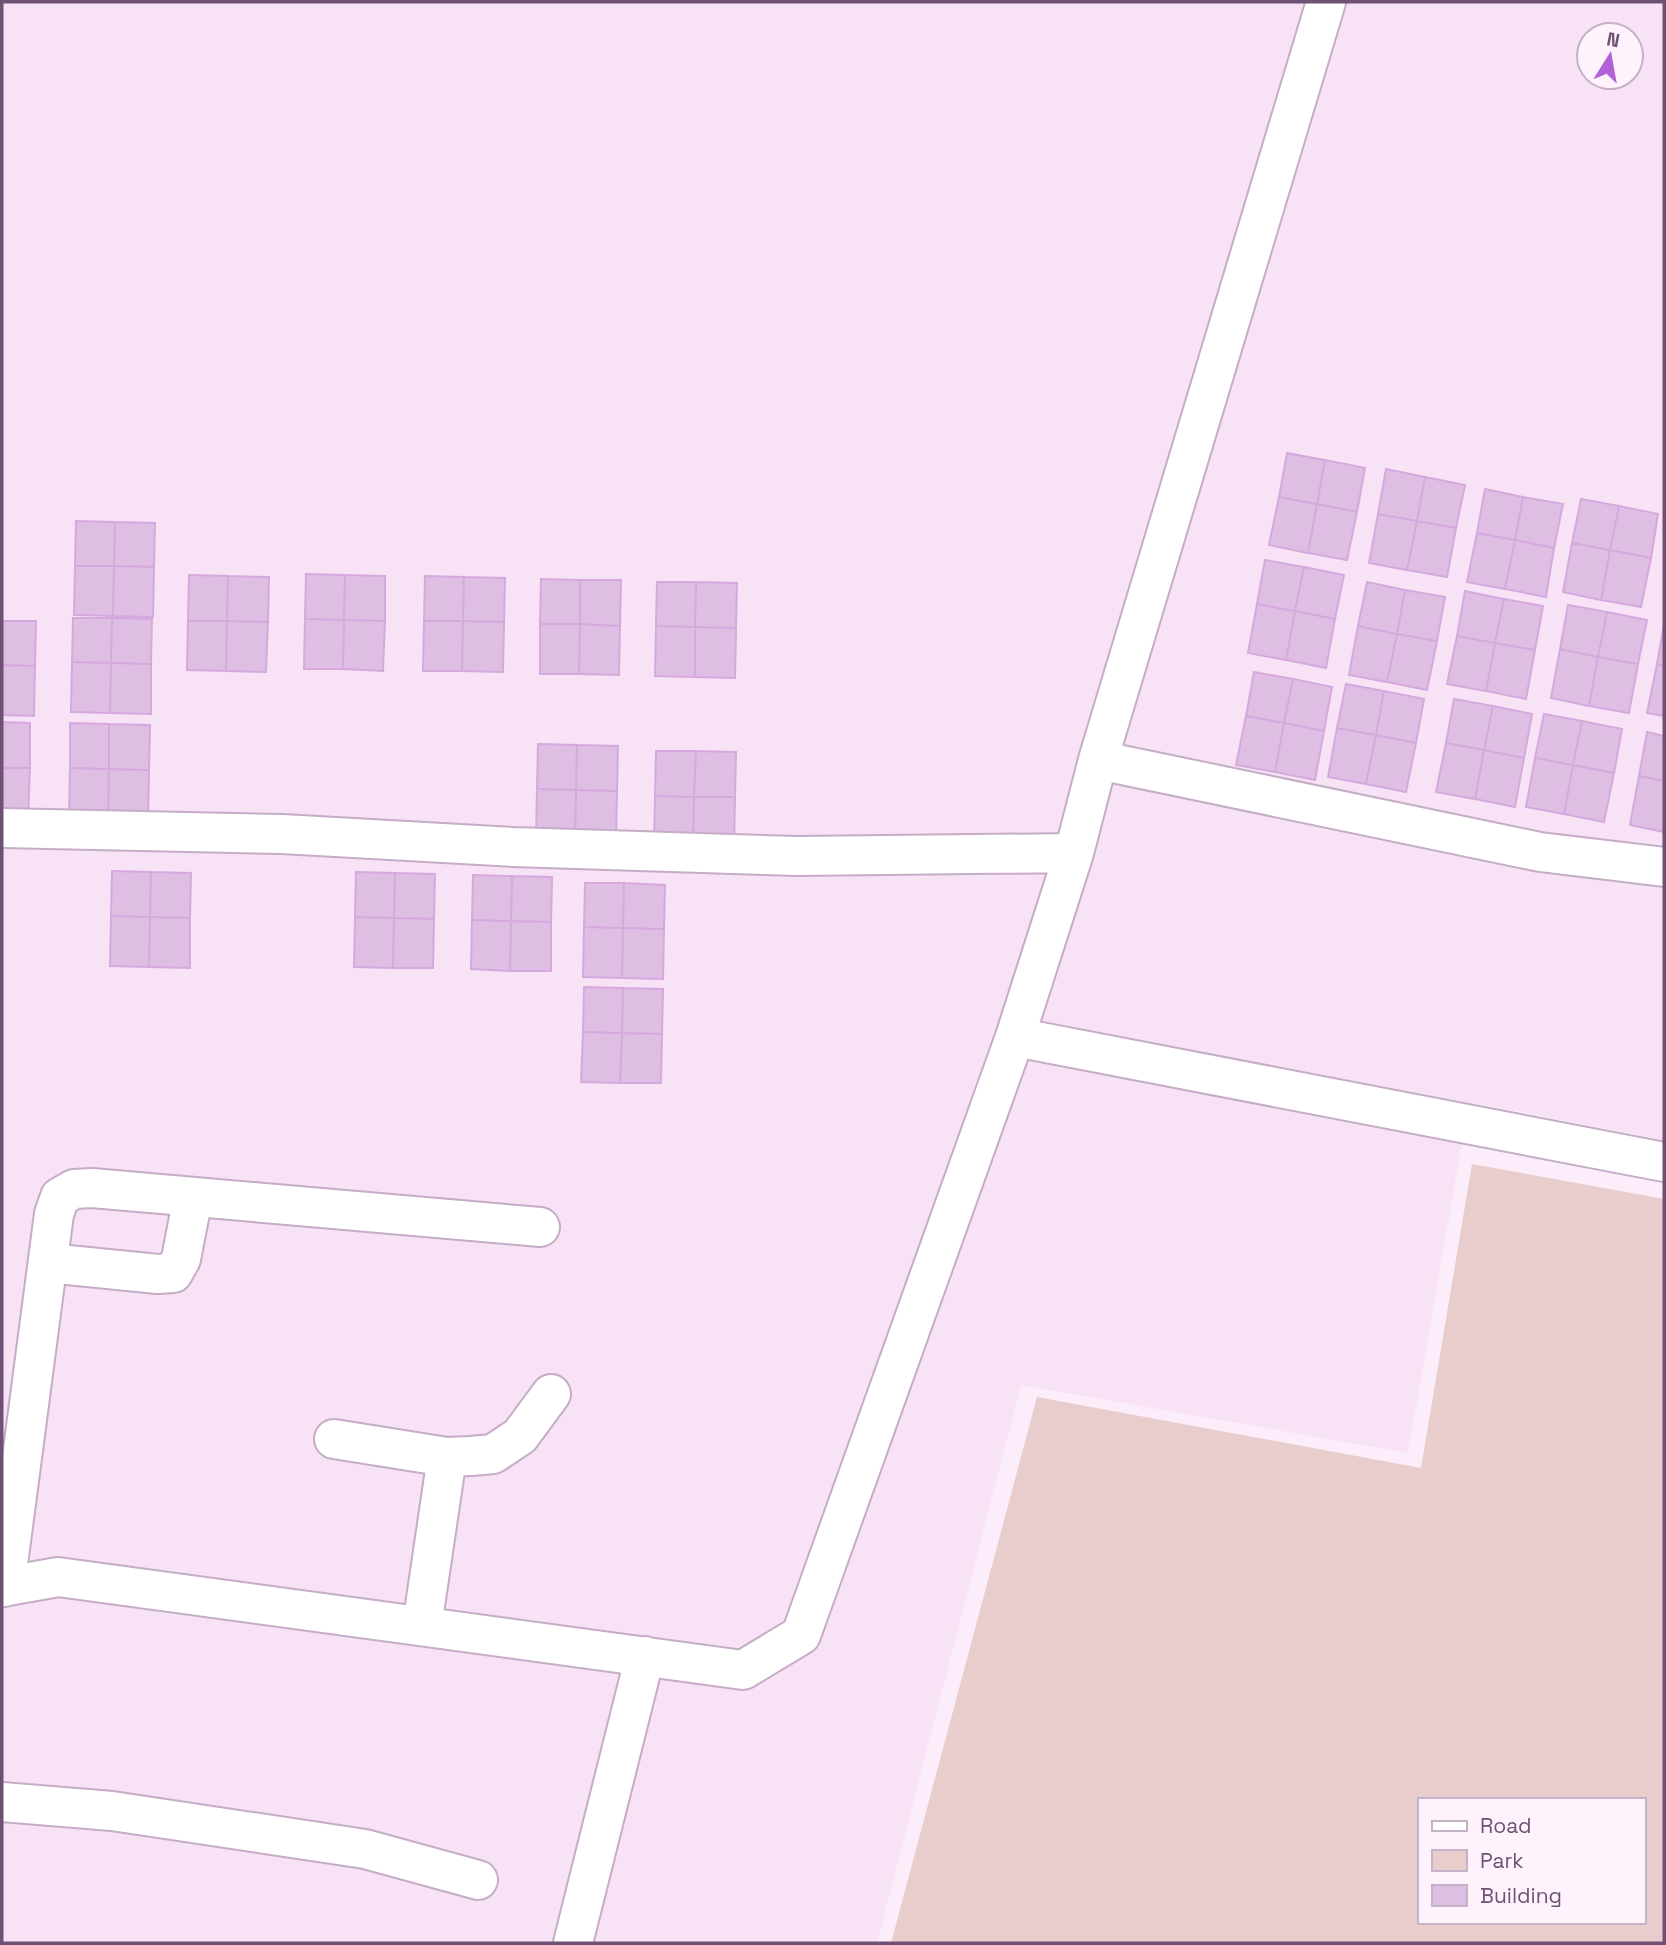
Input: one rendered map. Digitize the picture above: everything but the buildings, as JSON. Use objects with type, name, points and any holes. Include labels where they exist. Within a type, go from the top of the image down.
[{"type":"street","points":[[540,1227],[92,1188],[74,1189],[60,1197],[54,1214],[4,1587],[58,1577],[743,1670],[801,1635],[1015,1037],[1074,853],[1098,760],[1326,2]]},
{"type":"street","points":[[1098,760],[1541,852],[1664,867]]},
{"type":"street","points":[[2,828],[282,834],[513,847],[797,856],[1074,853]]},
{"type":"street","points":[[1015,1037],[1664,1162]]},
{"type":"street","points":[[48,1263],[158,1274],[173,1273],[181,1259],[193,1197]]},
{"type":"street","points":[[334,1439],[447,1457],[492,1454],[520,1436],[551,1394]]},
{"type":"street","points":[[422,1626],[447,1457]]},
{"type":"street","points":[[573,1943],[645,1656]]},
{"type":"street","points":[[2,1802],[112,1811],[365,1849],[478,1880]]},
{"type":"shaded area","points":[[2,2],[1664,2],[1664,1140],[1469,1102],[1408,1453],[1021,1385],[877,1943],[2,1943]]},
{"type":"green space","points":[[1472,1164],[1664,1199],[1664,1943],[891,1943],[1037,1397],[1421,1468]]}]
